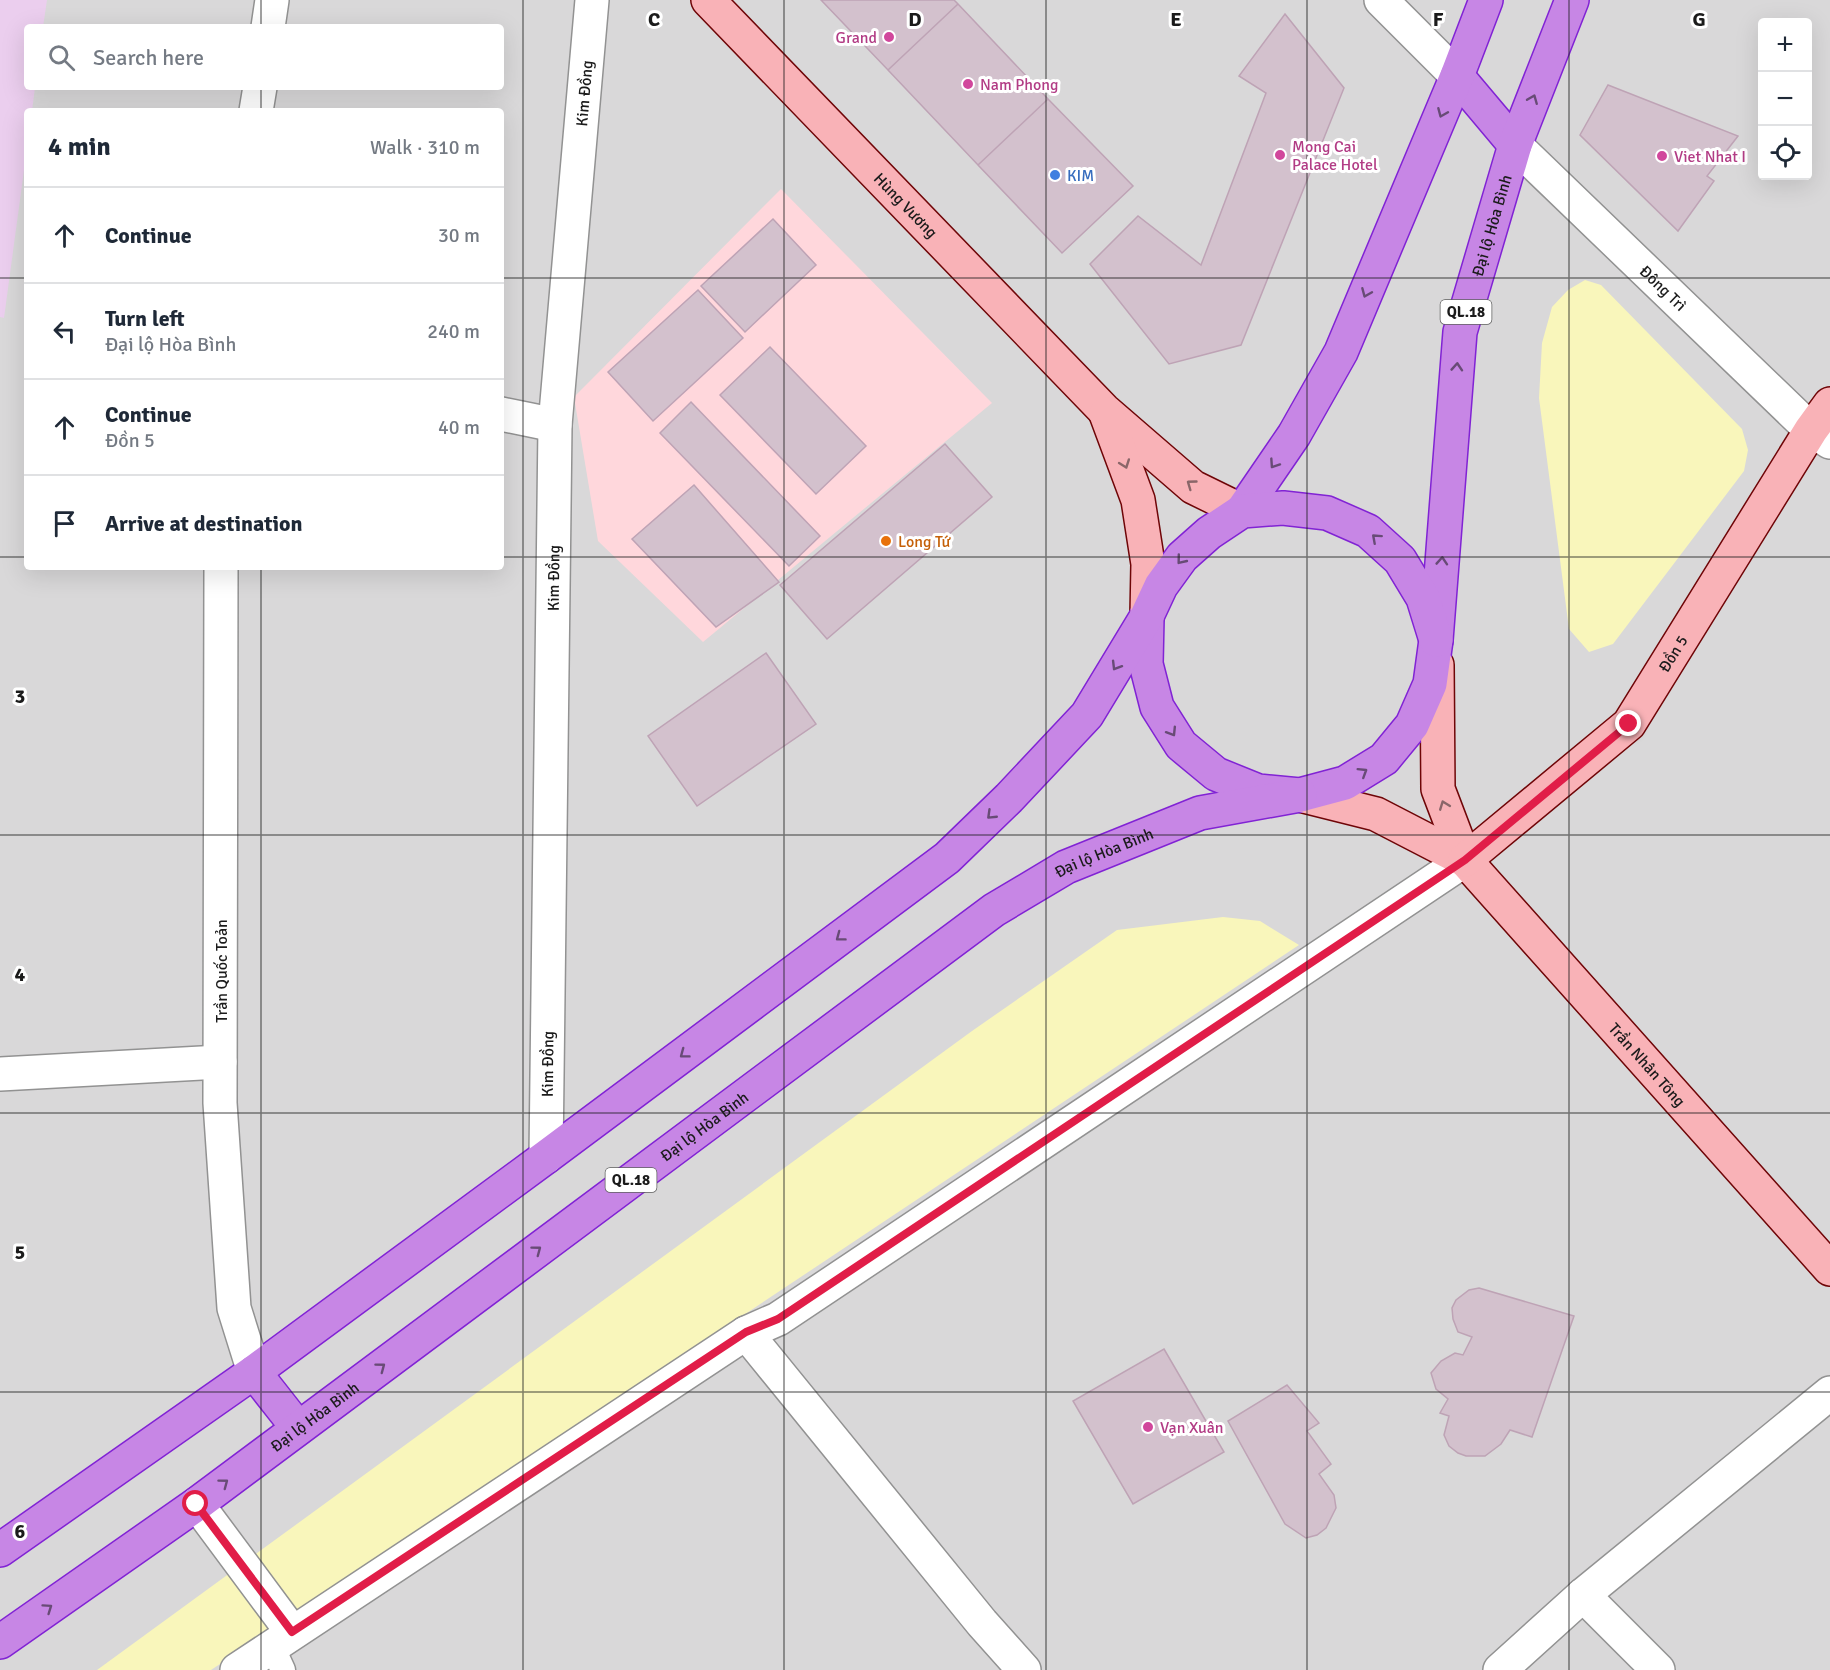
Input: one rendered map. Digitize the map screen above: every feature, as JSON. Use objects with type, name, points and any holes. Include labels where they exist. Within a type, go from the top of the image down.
[{"type":"highway","points":[[0,1550],[254,1372],[546,1157],[947,858],[1009,798],[1087,715],[1147,616],[1161,586],[1182,556],[1209,533],[1242,511],[1294,435],[1341,352],[1457,76],[1486,0]]},
{"type":"highway","name":"Đại lộ Hòa Bình","points":[[0,1642],[196,1504],[994,910],[1066,867],[1200,813],[1300,795],[1346,783],[1384,759],[1412,725],[1430,684],[1436,640],[1460,332],[1515,145],[1572,0]]},
{"type":"highway","points":[[1457,76],[1515,145]]},
{"type":"highway","points":[[1242,511],[1284,508],[1327,513],[1368,531],[1400,560],[1423,598],[1436,640]]},
{"type":"highway","points":[[1147,616],[1146,664],[1157,707],[1181,746],[1216,774],[1258,791],[1300,795]]},
{"type":"highway","points":[[254,1372],[298,1428]]},
{"type":"main road","name":"Hùng Vương","points":[[708,0],[1104,410],[1193,487],[1242,511]]},
{"type":"main road","name":"Đồn 5","points":[[1465,860],[1629,724],[1820,436],[1830,404]]},
{"type":"main road","points":[[1104,410],[1138,500],[1148,564],[1147,616]]},
{"type":"main road","points":[[1436,640],[1438,789],[1465,860]]},
{"type":"main road","points":[[1300,795],[1376,814],[1465,860]]},
{"type":"main road","name":"Trần Nhân Tông","points":[[1465,860],[1830,1269]]},
{"type":"street","points":[[268,24],[272,0]]},
{"type":"street","name":"Kim Đồng","points":[[546,1157],[555,425],[592,0]]},
{"type":"street","points":[[1381,0],[1457,76]]},
{"type":"street","points":[[256,108],[260,90]]},
{"type":"street","name":"Đông Trì","points":[[1515,145],[1820,436]]},
{"type":"street","points":[[504,415],[555,425]]},
{"type":"street","name":"Trần Quốc Toản","points":[[221,570],[220,1103],[234,1308],[254,1372]]},
{"type":"street","points":[[237,1670],[283,1649],[746,1332],[778,1319],[1465,860]]},
{"type":"street","points":[[0,1074],[220,1062]]},
{"type":"street","points":[[746,1332],[982,1623],[1024,1670]]},
{"type":"street","points":[[1500,1670],[1583,1595],[1830,1393]]},
{"type":"street","points":[[196,1504],[283,1649]]},
{"type":"street","points":[[1583,1595],[1658,1670]]},
{"type":"shaded area","points":[[0,0],[1830,0],[1830,1670],[0,1670]]},
{"type":"shaded area","points":[[0,0],[47,0],[43,24],[24,24],[24,90],[35,90],[32,108],[24,108],[24,170],[4,318],[0,317]]},
{"type":"shaded area","points":[[781,189],[992,403],[703,642],[598,541],[574,397]]},
{"type":"shaded area","points":[[1585,280],[1601,285],[1742,429],[1748,450],[1744,471],[1613,644],[1589,652],[1569,629],[1539,398],[1542,343],[1552,307],[1568,290]]},
{"type":"shaded area","points":[[1223,917],[1260,921],[1299,945],[211,1670],[97,1670],[972,1031],[1117,930]]},
{"type":"building","name":"Grand","points":[[821,0],[954,0],[958,4],[888,70]]},
{"type":"building","name":"Nam Phong","points":[[958,4],[1048,99],[978,165],[888,70]]},
{"type":"building","name":"Mong Cai Palace Hotel","points":[[1285,14],[1344,88],[1241,345],[1169,364],[1090,264],[1138,216],[1201,265],[1266,93],[1239,76]]},
{"type":"building","name":"Viet Nhat I","points":[[1608,85],[1738,136],[1707,176],[1714,181],[1678,231],[1580,135]]},
{"type":"building","name":"KIM","points":[[1048,99],[1133,186],[1062,253],[978,165]]},
{"type":"building","points":[[773,219],[816,265],[745,332],[701,286]]},
{"type":"building","points":[[698,290],[743,338],[653,421],[608,372]]},
{"type":"building","points":[[770,347],[866,446],[816,494],[720,395]]},
{"type":"building","points":[[691,402],[820,536],[789,566],[660,433]]},
{"type":"building","name":"Long Tứ","points":[[945,444],[992,497],[827,639],[780,585]]},
{"type":"building","points":[[694,485],[779,582],[716,627],[632,539]]},
{"type":"building","points":[[766,653],[816,724],[697,806],[648,736]]},
{"type":"building","points":[[1479,1288],[1574,1316],[1532,1437],[1510,1430],[1501,1444],[1485,1456],[1466,1456],[1449,1446],[1444,1435],[1449,1416],[1440,1413],[1448,1399],[1436,1389],[1431,1373],[1441,1361],[1455,1353],[1463,1355],[1472,1337],[1458,1332],[1452,1308],[1456,1300],[1469,1290]]},
{"type":"building","name":"Vạn Xuân","points":[[1164,1349],[1224,1452],[1133,1504],[1073,1401]]},
{"type":"building","points":[[1287,1385],[1319,1423],[1307,1431],[1331,1464],[1319,1474],[1334,1495],[1336,1508],[1326,1528],[1317,1535],[1306,1538],[1285,1524],[1228,1421]]},
{"type":"place","name":"Grand","points":[[889,37]]},
{"type":"place","name":"Nam Phong","points":[[968,84]]},
{"type":"place","name":"Mong Cai Palace Hotel","points":[[1280,155]]},
{"type":"place","name":"Viet Nhat I","points":[[1662,156]]},
{"type":"place","name":"KIM","points":[[1055,175]]},
{"type":"place","name":"Long Tứ","points":[[886,541]]},
{"type":"place","name":"Vạn Xuân","points":[[1148,1427]]},
{"type":"route","points":[[196,1504],[292,1632],[746,1332],[778,1319],[1465,860],[1629,724]]}]
